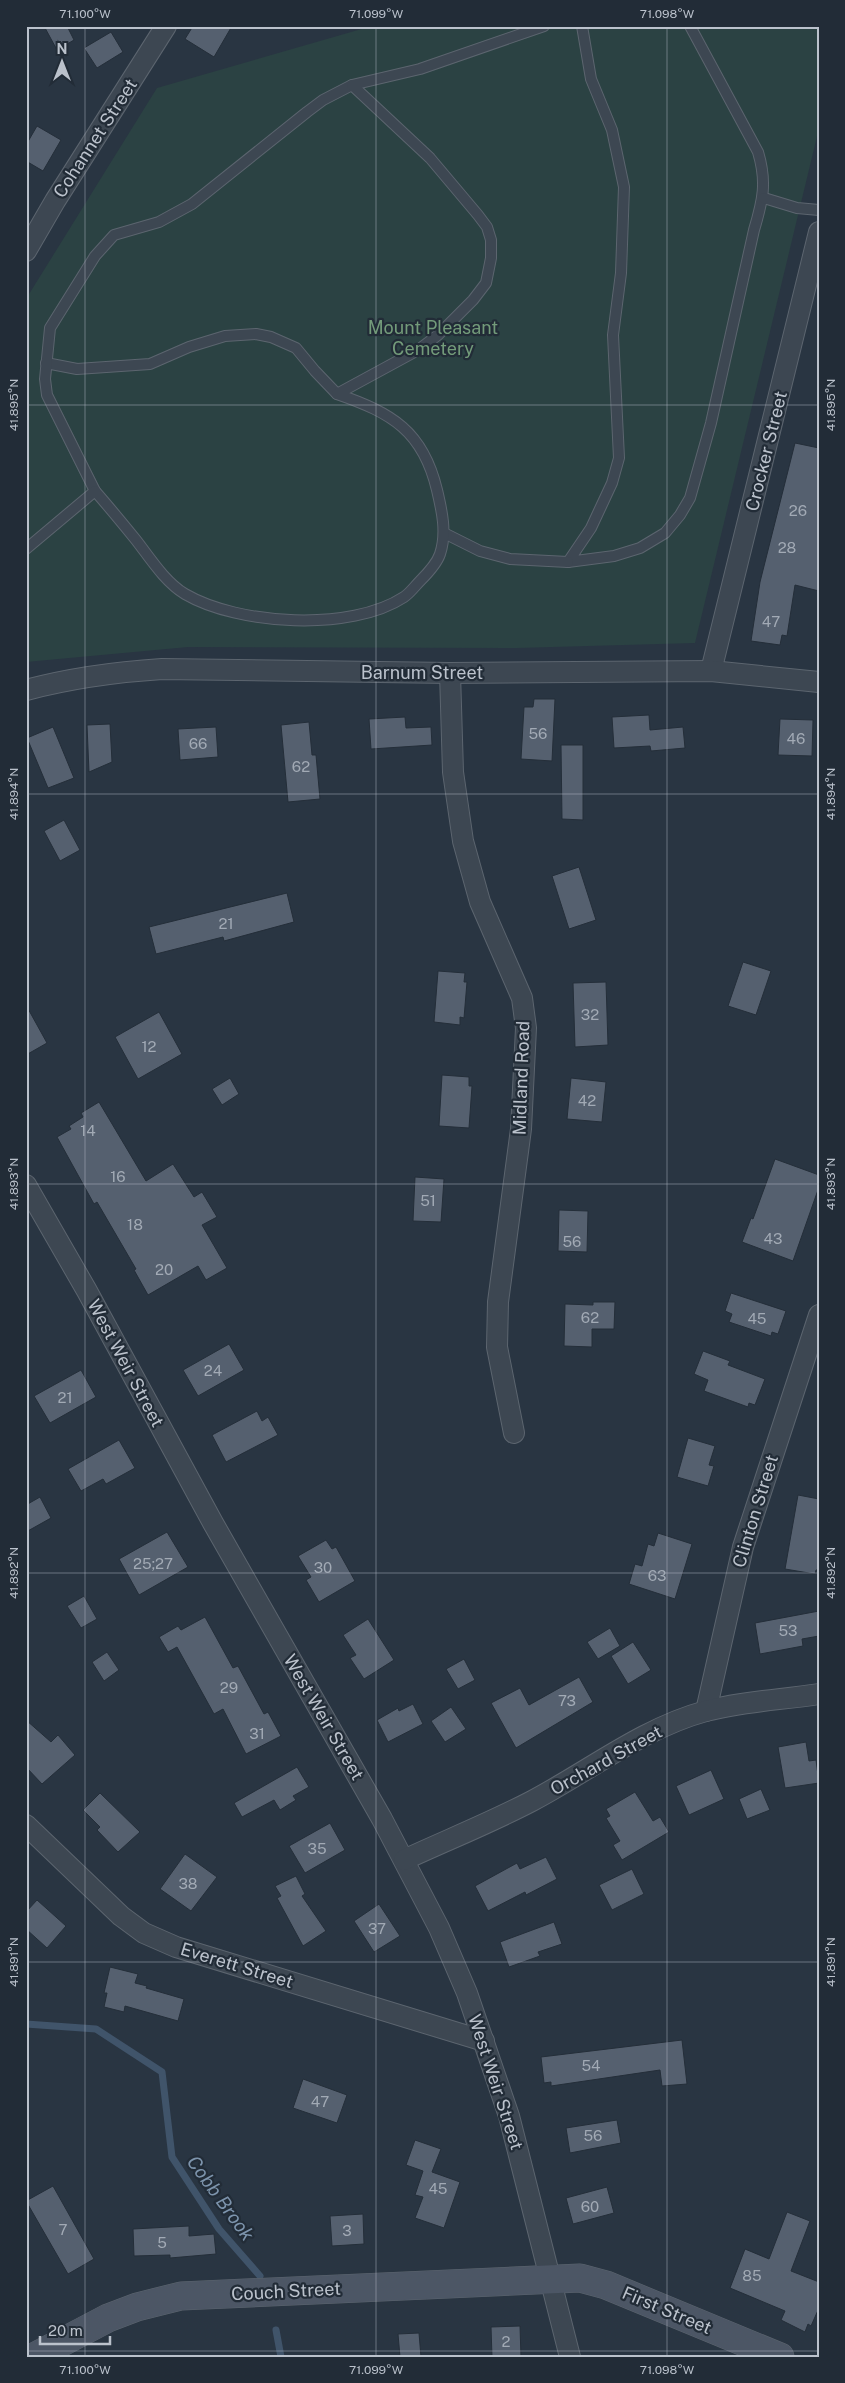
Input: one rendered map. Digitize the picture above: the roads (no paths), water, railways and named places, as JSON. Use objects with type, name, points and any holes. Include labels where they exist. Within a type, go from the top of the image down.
[{"type":"street","name":"Cohannet Street","points":[[26,251],[55,200],[166,26]]},
{"type":"street","name":"Crocker Street","points":[[711,671],[819,232]]},
{"type":"street","name":"Barnum Street","points":[[26,690],[84,677],[119,672],[162,670],[450,673],[711,671],[819,682]]},
{"type":"street","name":"Midland Road","points":[[450,673],[453,772],[463,842],[480,902],[522,998],[526,1028],[520,1137],[498,1302],[497,1347],[514,1433]]},
{"type":"street","name":"West Weir Street","points":[[26,1185],[87,1291],[213,1523],[404,1860],[455,1963],[484,2040],[511,2124],[570,2357]]},
{"type":"street","name":"Clinton Street","points":[[706,1711],[743,1547],[819,1315]]},
{"type":"street","name":"Orchard Street","points":[[404,1860],[532,1801],[650,1734],[706,1711],[740,1704],[819,1694]]},
{"type":"street","name":"Everett Street","points":[[26,1825],[100,1897],[144,1933],[176,1947],[484,2040]]},
{"type":"street","name":"First Street","points":[[550,2279],[580,2278],[606,2284],[780,2357]]},
{"type":"street","name":"Couch Street","points":[[34,2357],[108,2318],[137,2307],[181,2296],[550,2279]]},
{"type":"lane","points":[[46,363],[77,369],[150,364],[189,347],[225,336],[256,334],[271,337],[296,348],[337,394],[371,406],[392,418],[415,438],[433,472],[441,503],[444,533],[440,555],[426,576],[404,597],[373,611],[332,619],[286,619],[250,615],[211,606],[183,593],[160,570],[96,491],[48,395],[44,379],[50,328],[95,256],[114,235],[158,222],[192,204],[323,100],[352,85],[420,69],[544,26]]},
{"type":"lane","points":[[568,562],[591,528],[612,483],[619,458],[613,335],[621,273],[624,186],[612,130],[591,80],[582,26]]},
{"type":"lane","points":[[444,533],[480,551],[510,559],[568,562],[614,556],[640,548],[665,533],[680,515],[690,498],[711,423],[754,230],[764,198],[764,171],[758,152],[690,26]]},
{"type":"lane","points":[[337,394],[418,350],[438,335],[467,307],[486,283],[492,258],[491,240],[487,227],[478,214],[430,158],[352,85]]},
{"type":"lane","points":[[764,198],[797,208],[819,210]]},
{"type":"lane","points":[[26,549],[96,491]]},
{"type":"waterway","name":"Cobb Brook","points":[[26,2024],[96,2029],[162,2072],[172,2157],[219,2229],[260,2276]]},
{"type":"waterway","name":"Cobb Brook","points":[[276,2330],[281,2357]]},
{"type":"park label","name":"Mount Pleasant Cemetery","points":[[433,337]]}]
